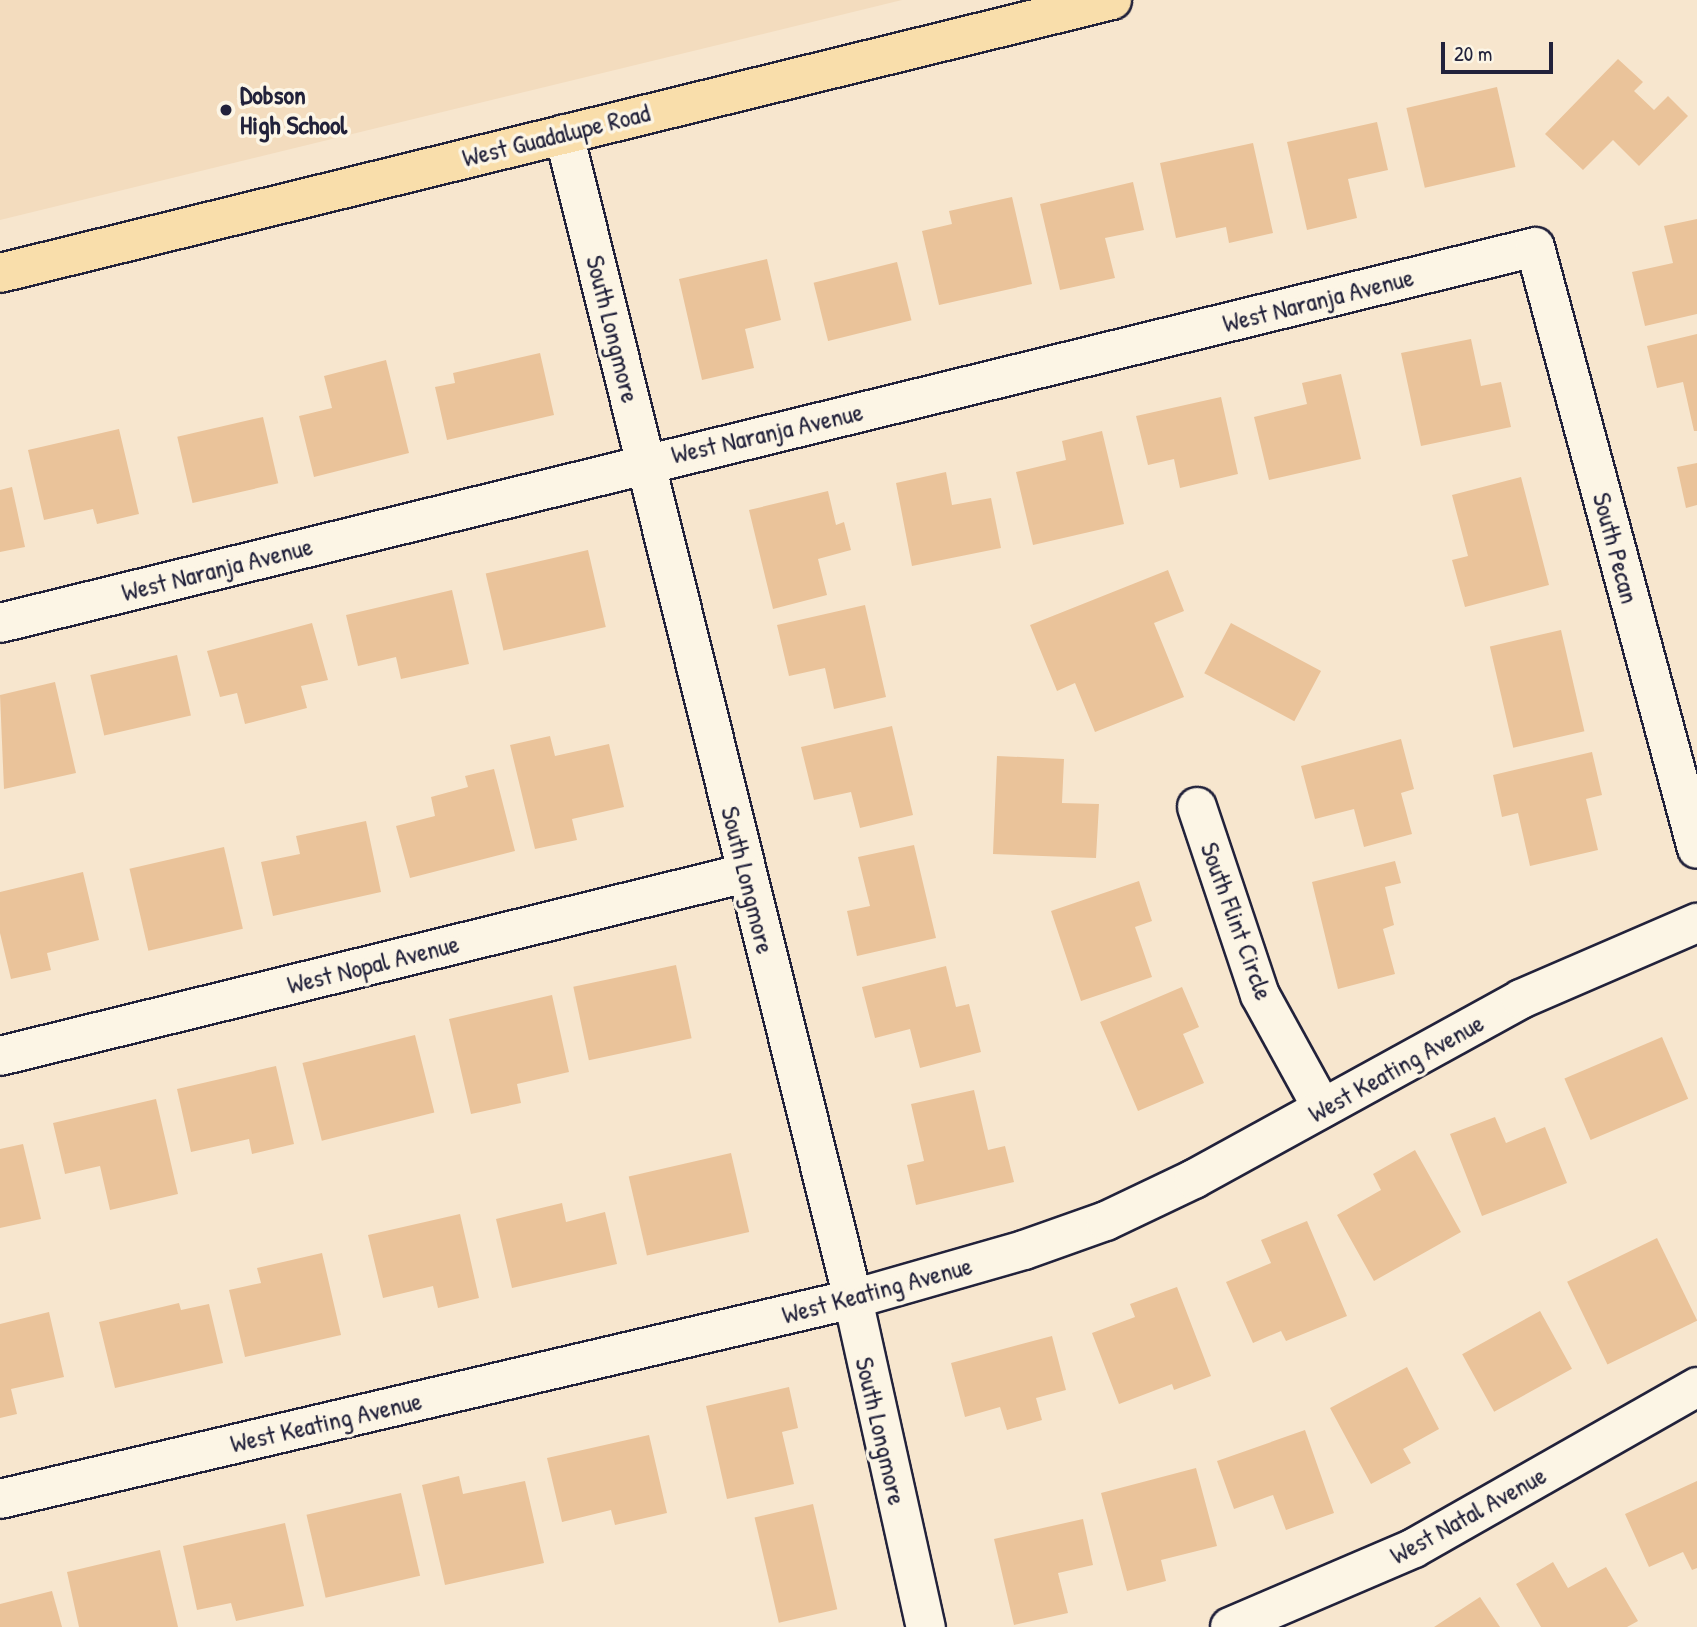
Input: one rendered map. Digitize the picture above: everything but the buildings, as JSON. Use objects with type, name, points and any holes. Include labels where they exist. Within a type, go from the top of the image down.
[{"type":"main road","name":"West Guadalupe Road","points":[[0,274],[1112,0]]},
{"type":"street","name":"South Longmore","points":[[564,134],[853,1299],[926,1627]]},
{"type":"street","name":"West Naranja Avenue","points":[[0,623],[645,462],[1535,247]]},
{"type":"street","name":"South Pecan","points":[[1535,247],[1697,849]]},
{"type":"street","name":"South Flint Circle","points":[[1197,807],[1235,932],[1260,995],[1322,1108]]},
{"type":"street","name":"West Nopal Avenue","points":[[0,1056],[746,873]]},
{"type":"street","name":"West Keating Avenue","points":[[0,1499],[853,1299],[1024,1250],[1106,1221],[1194,1179],[1521,999],[1697,923]]},
{"type":"street","name":"West Natal Avenue","points":[[1230,1627],[1414,1548],[1697,1387]]},
{"type":"shaded area","name":"Dobson High School","points":[[0,0],[902,0],[0,220]]},
{"type":"place","name":"Dobson High School","points":[[226,110]]}]
